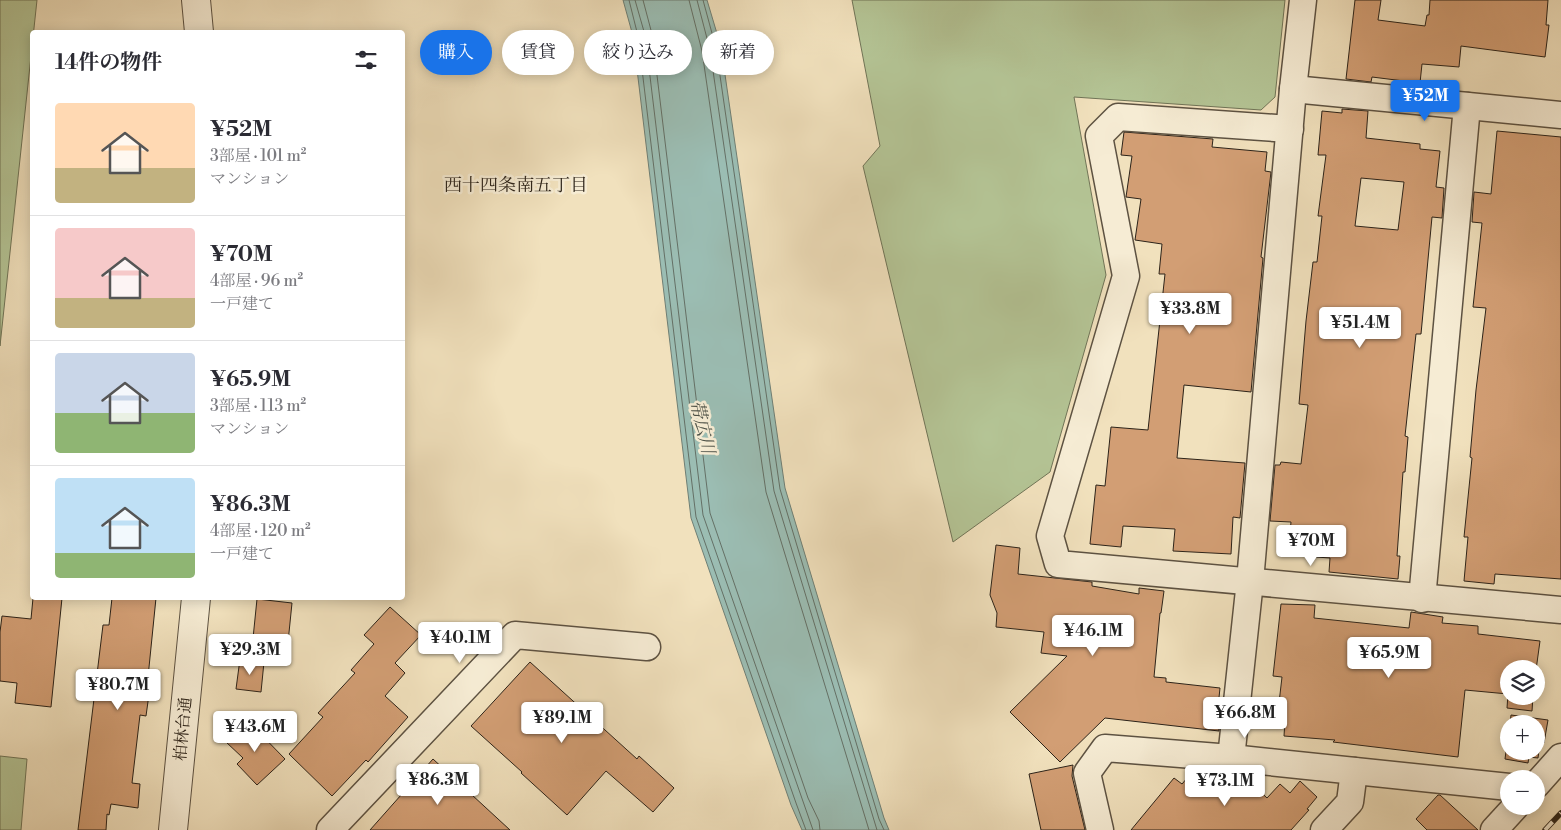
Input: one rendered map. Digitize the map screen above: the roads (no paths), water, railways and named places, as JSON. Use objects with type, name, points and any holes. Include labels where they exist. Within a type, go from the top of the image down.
[{"type":"street","points":[[196,0],[199,30]]},
{"type":"street","points":[[1231,758],[1250,581],[1293,89],[1303,0]]},
{"type":"street","points":[[1293,89],[1561,115]]},
{"type":"street","points":[[1422,599],[1467,106]]},
{"type":"street","points":[[1290,129],[1118,117],[1099,136],[1126,276],[1050,536],[1058,564],[1422,599],[1561,610]]},
{"type":"street","name":"柏林台通","points":[[173,830],[196,600]]},
{"type":"street","points":[[330,830],[515,635],[648,647]]},
{"type":"street","points":[[1100,830],[1087,773],[1106,748],[1231,758],[1500,786]]},
{"type":"street","points":[[1545,775],[1561,757]]},
{"type":"street","points":[[1324,830],[1350,802],[1354,771]]},
{"type":"street","points":[[1494,830],[1508,815]]},
{"type":"water","name":"帯広川","points":[[623,0],[707,0],[716,30],[702,30],[702,75],[725,75],[785,488],[889,830],[802,830],[791,805],[691,518],[638,75],[692,75],[692,30],[631,30]]},
{"type":"railway","points":[[1545,830],[1561,813]]},
{"type":"district","name":"西十四条南五丁目","points":[[516,185]]}]
